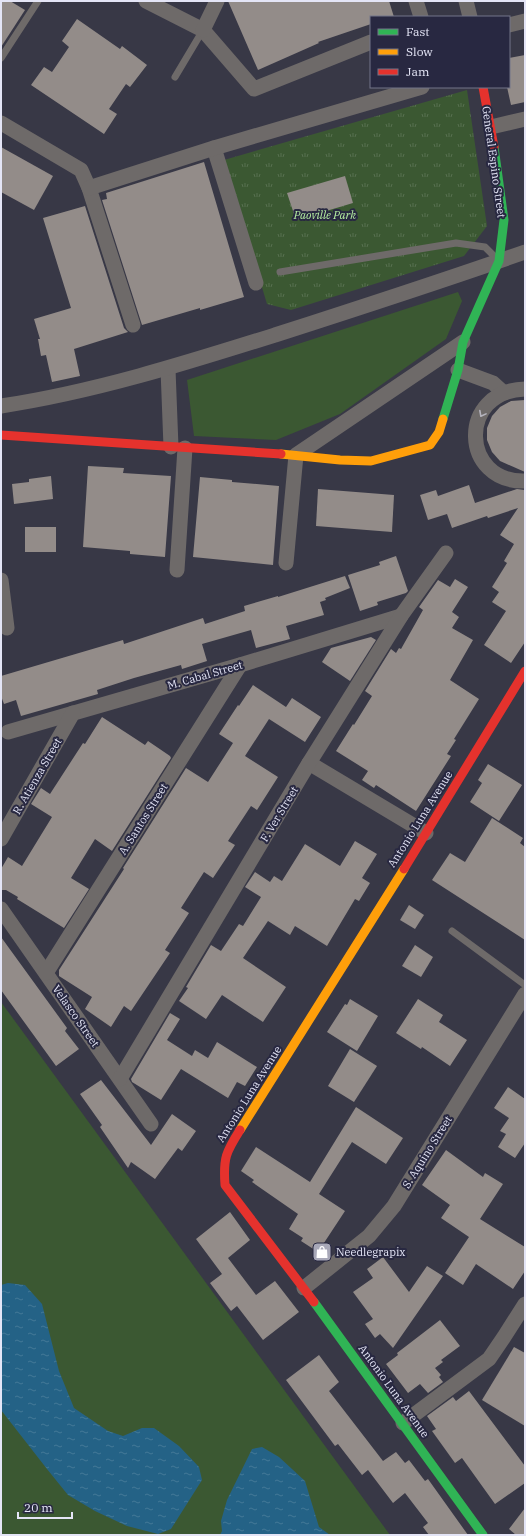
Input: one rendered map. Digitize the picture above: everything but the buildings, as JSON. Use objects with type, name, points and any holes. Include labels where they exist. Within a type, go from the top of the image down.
[{"type":"street","points":[[146,1],[203,30],[254,89],[370,42]]},
{"type":"street","points":[[203,30],[217,1]]},
{"type":"street","points":[[416,1],[421,16]]},
{"type":"street","points":[[466,1],[470,16]]},
{"type":"street","points":[[510,25],[525,21]]},
{"type":"street","points":[[89,188],[214,148],[419,88]]},
{"type":"street","name":"General Espino Street","points":[[1,434],[178,448],[296,455],[340,460],[372,461],[430,445],[439,432],[458,370],[463,342],[499,261],[504,220],[483,88]]},
{"type":"street","points":[[490,127],[525,119]]},
{"type":"street","points":[[1,123],[81,170],[89,188],[133,325]]},
{"type":"street","points":[[214,148],[256,283]]},
{"type":"street","points":[[1,406],[30,402],[168,369],[525,252]]},
{"type":"street","points":[[286,563],[296,455],[463,342]]},
{"type":"street","points":[[168,369],[178,448],[177,570]]},
{"type":"street","points":[[458,370],[493,383],[504,393]]},
{"type":"street","points":[[525,389],[514,390],[494,398],[480,415],[476,426],[475,437],[481,458],[488,467],[507,479],[525,481]]},
{"type":"street","name":"F. Ver Street","points":[[120,1080],[310,763],[401,616],[446,553]]},
{"type":"street","points":[[1,580],[7,628]]},
{"type":"street","name":"M. Cabal Street","points":[[8,732],[240,665],[401,616]]},
{"type":"street","name":"A. Santos Street","points":[[46,974],[240,665]]},
{"type":"street","name":"Antonio Luna Avenue","points":[[483,1535],[304,1288],[225,1185],[224,1171],[227,1150],[426,833],[525,671]]},
{"type":"street","name":"R. Atienza Street","points":[[1,839],[73,713]]},
{"type":"street","points":[[310,763],[426,833]]},
{"type":"street","name":"Velasco Street","points":[[1,909],[151,1124]]},
{"type":"street","name":"S. Aquino Street","points":[[304,1288],[369,1236],[394,1206],[525,994]]},
{"type":"street","points":[[403,1423],[489,1359],[525,1304]]},
{"type":"lane","points":[[1,58],[38,1]]},
{"type":"lane","points":[[175,77],[203,30]]},
{"type":"lane","points":[[280,272],[394,252],[434,248],[456,243],[485,247],[499,261]]},
{"type":"lane","points":[[452,931],[525,984]]},
{"type":"green space","name":"Paoville Park","points":[[467,90],[487,226],[464,256],[291,310],[267,304],[224,160]]},
{"type":"green space","points":[[458,292],[462,301],[446,339],[340,414],[276,440],[194,436],[187,380]]},
{"type":"green space","points":[[1,1002],[390,1535],[1,1535]]},
{"type":"water","points":[[8,1283],[25,1285],[42,1304],[59,1371],[74,1408],[108,1431],[123,1436],[142,1428],[154,1428],[179,1446],[199,1467],[202,1480],[171,1529],[158,1534],[127,1526],[95,1511],[68,1495],[1,1410],[1,1285]]},
{"type":"water","points":[[262,1447],[279,1457],[305,1481],[319,1527],[330,1535],[220,1535],[222,1531],[221,1521],[227,1500],[252,1449]]},
{"type":"traffic: fast","points":[[443,419],[458,370],[463,342],[499,261],[504,220],[494,147]]},
{"type":"traffic: fast","points":[[314,1302],[483,1535]]},
{"type":"traffic: slow","points":[[281,454],[340,460],[371,461],[430,445],[439,432],[443,419]]},
{"type":"traffic: slow","points":[[240,1130],[404,869]]},
{"type":"traffic: jam","points":[[483,88],[494,147]]},
{"type":"traffic: jam","points":[[1,435],[281,454]]},
{"type":"traffic: jam","points":[[404,869],[525,671]]},
{"type":"traffic: jam","points":[[240,1130],[231,1144],[226,1156],[225,1185],[314,1302]]},
{"type":"place","name":"Needlegrapix","points":[[322,1252]]}]
